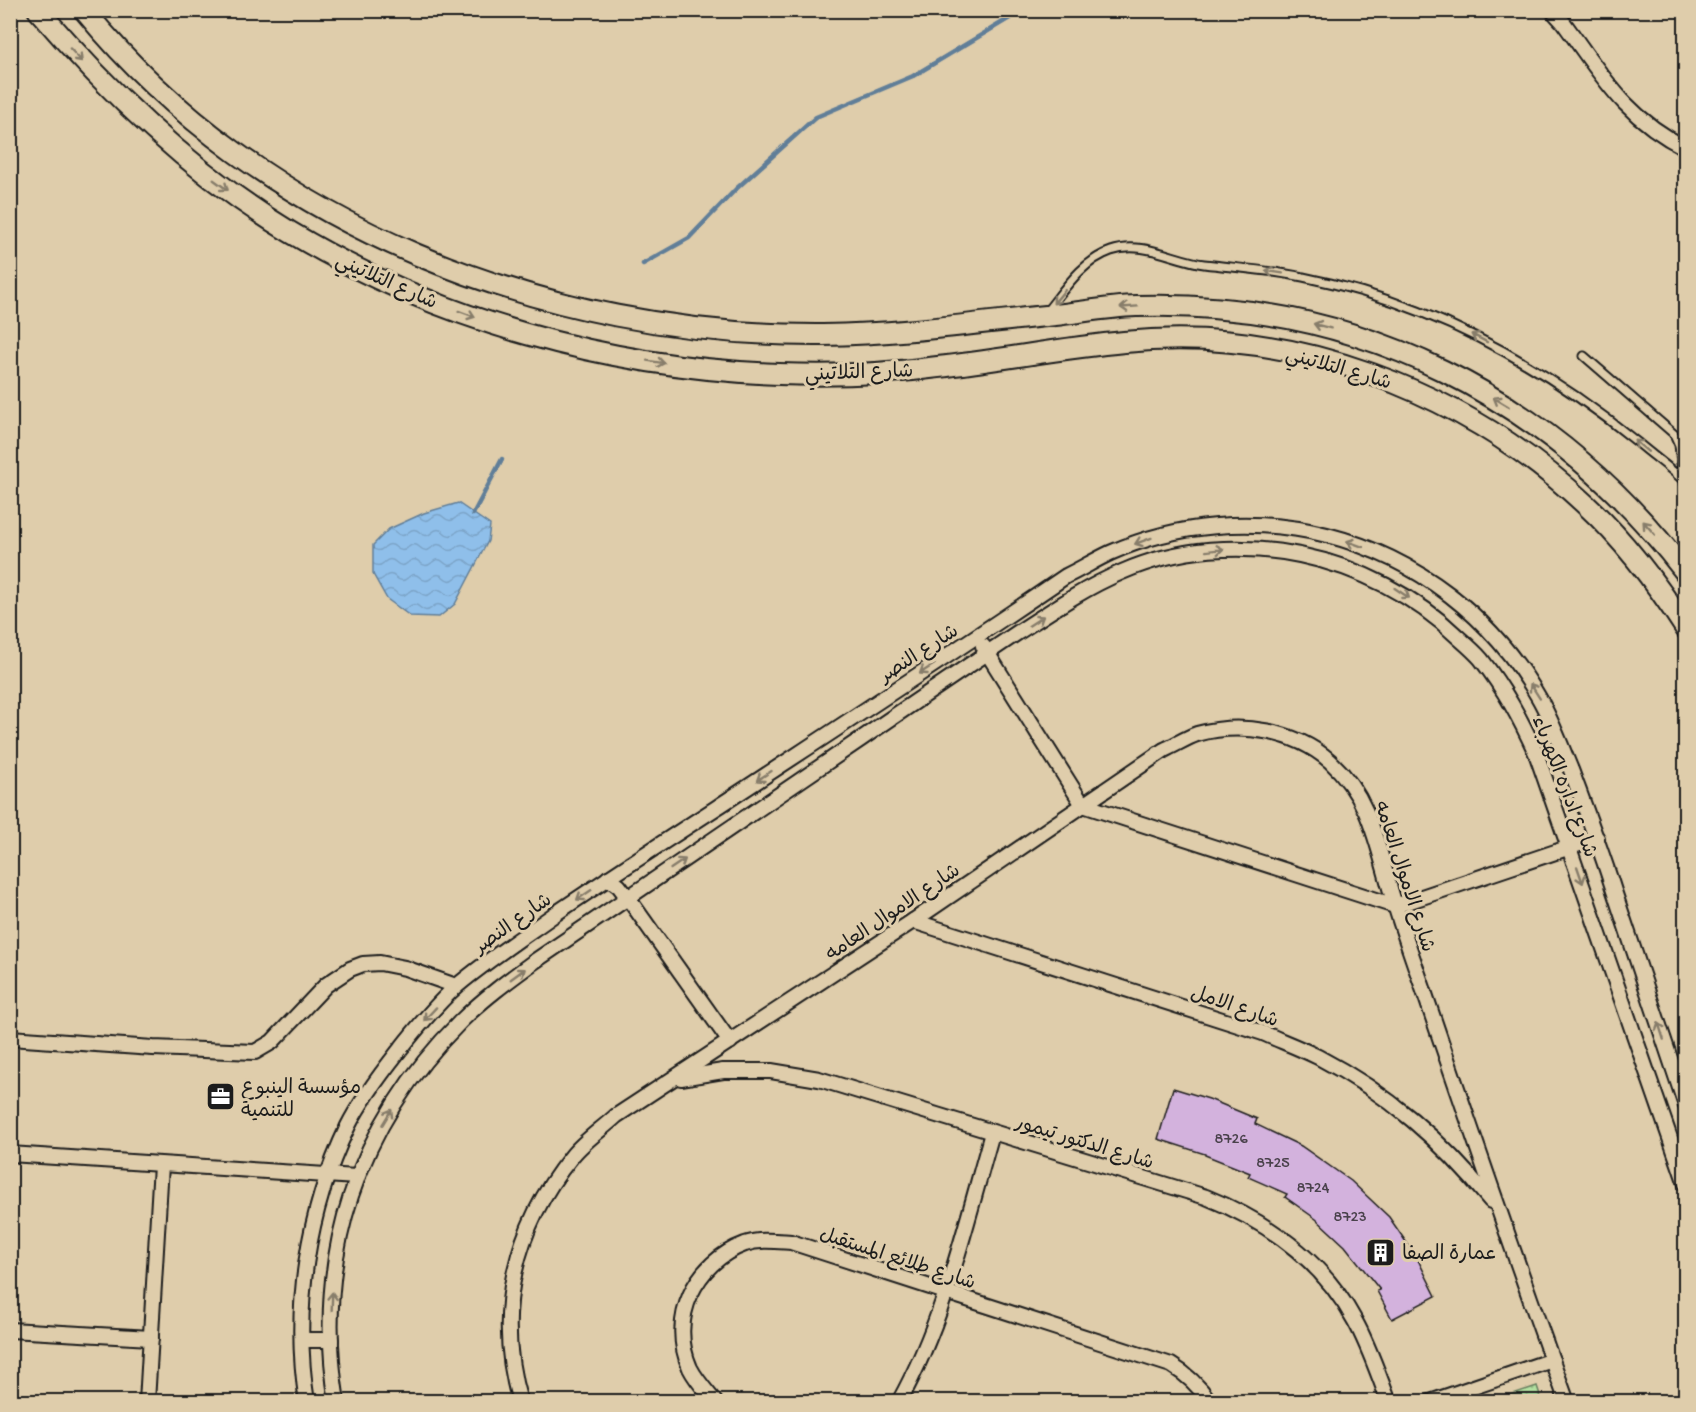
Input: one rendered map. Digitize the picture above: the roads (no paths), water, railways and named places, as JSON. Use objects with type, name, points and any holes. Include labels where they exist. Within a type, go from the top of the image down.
[{"type":"main road","name":"شارع التلاتيني","points":[[38,10],[102,82],[165,140],[210,177],[289,231],[344,261],[428,300],[506,327],[575,346],[667,364],[728,371],[821,374],[882,372],[934,368],[1126,341],[1182,339],[1271,348],[1347,365],[1400,384],[1451,408],[1499,436],[1545,469],[1587,506],[1626,546],[1661,590],[1686,628]]},
{"type":"main road","name":"شارع التلاتيني","points":[[84,10],[128,60],[161,92],[224,144],[271,178],[380,238],[443,266],[536,297],[612,315],[679,327],[728,332],[786,335],[874,333],[1131,306],[1189,306],[1247,311],[1304,321],[1360,336],[1414,357],[1467,382],[1517,412],[1564,446],[1608,484],[1648,526],[1686,573]]},
{"type":"street","points":[[1552,10],[1624,104],[1644,123],[1686,148]]},
{"type":"street","name":"شارع اداره الكهرباء","points":[[976,637],[1066,576],[1110,553],[1157,536],[1206,526],[1256,524],[1305,530],[1354,542],[1399,562],[1442,588],[1480,620],[1513,658],[1540,699],[1561,745],[1597,838],[1686,1106]]},
{"type":"street","name":"شارع اداره الكهرباء","points":[[987,653],[1074,597],[1123,571],[1176,555],[1232,548],[1287,552],[1342,565],[1393,587],[1439,618],[1479,657],[1512,703],[1536,753],[1686,1184]]},
{"type":"street","points":[[976,637],[1083,805],[1395,906],[1597,838]]},
{"type":"street","name":"شارع النصر","points":[[307,1401],[303,1378],[303,1284],[312,1229],[328,1176],[348,1125],[380,1076],[413,1032],[456,986],[520,939],[608,878],[976,637]]},
{"type":"street","name":"شارع النصر","points":[[337,1401],[331,1340],[333,1282],[341,1229],[356,1177],[376,1134],[401,1094],[429,1056],[461,1021],[497,989],[987,653]]},
{"type":"street","name":"شارع الاموال العامه","points":[[520,1401],[512,1374],[507,1314],[517,1256],[539,1203],[573,1155],[616,1116],[913,921],[1164,750],[1196,735],[1230,728],[1266,730],[1299,741],[1329,760],[1353,786],[1370,817],[1395,906],[1498,1208],[1567,1401]]},
{"type":"street","points":[[608,878],[619,886],[628,898],[730,1042]]},
{"type":"street","name":"شارع الامل","points":[[913,921],[1263,1033],[1317,1056],[1369,1086],[1416,1122],[1460,1163],[1498,1208]]},
{"type":"street","points":[[10,1038],[153,1048],[255,1052],[272,1042],[326,985],[350,969],[363,964],[380,963],[405,968],[456,986]]},
{"type":"street","name":"شارع الدكتور تيمور","points":[[675,1079],[723,1071],[771,1071],[819,1079],[1206,1197],[1237,1210],[1265,1225],[1292,1245],[1316,1267],[1337,1292],[1355,1320],[1369,1349],[1389,1401]]},
{"type":"street","points":[[899,1401],[910,1382],[945,1294],[992,1133]]},
{"type":"street","points":[[10,1154],[356,1177]]},
{"type":"street","points":[[147,1401],[161,1165]]},
{"type":"street","name":"شارع طلائع المستقبل","points":[[715,1401],[691,1369],[684,1348],[682,1326],[686,1304],[695,1284],[709,1266],[726,1253],[747,1244],[768,1240],[791,1242],[945,1294],[1171,1365],[1187,1375],[1201,1388],[1210,1401]]},
{"type":"street","points":[[10,1330],[151,1338]]},
{"type":"street","points":[[302,1340],[331,1340]]},
{"type":"street","points":[[1430,1401],[1552,1360]]},
{"type":"lane","points":[[1042,316],[1085,266],[1112,250],[1128,248],[1144,248],[1197,263],[1269,270],[1338,285],[1436,318],[1530,365],[1588,403],[1684,482]]},
{"type":"lane","points":[[1584,356],[1674,434],[1679,445],[1684,482]]},
{"type":"water","points":[[458,503],[490,525],[488,541],[455,604],[439,617],[410,616],[387,599],[373,574],[373,545],[389,529],[424,513]]},
{"type":"waterway","points":[[643,264],[689,238],[736,189],[816,117],[913,76],[1023,10]]},
{"type":"waterway","points":[[473,514],[502,459]]},
{"type":"place","name":"مؤسسة الينبوع للتنمية","points":[[220,1097]]},
{"type":"place","name":"عمارة الصفا","points":[[1381,1252]]}]
